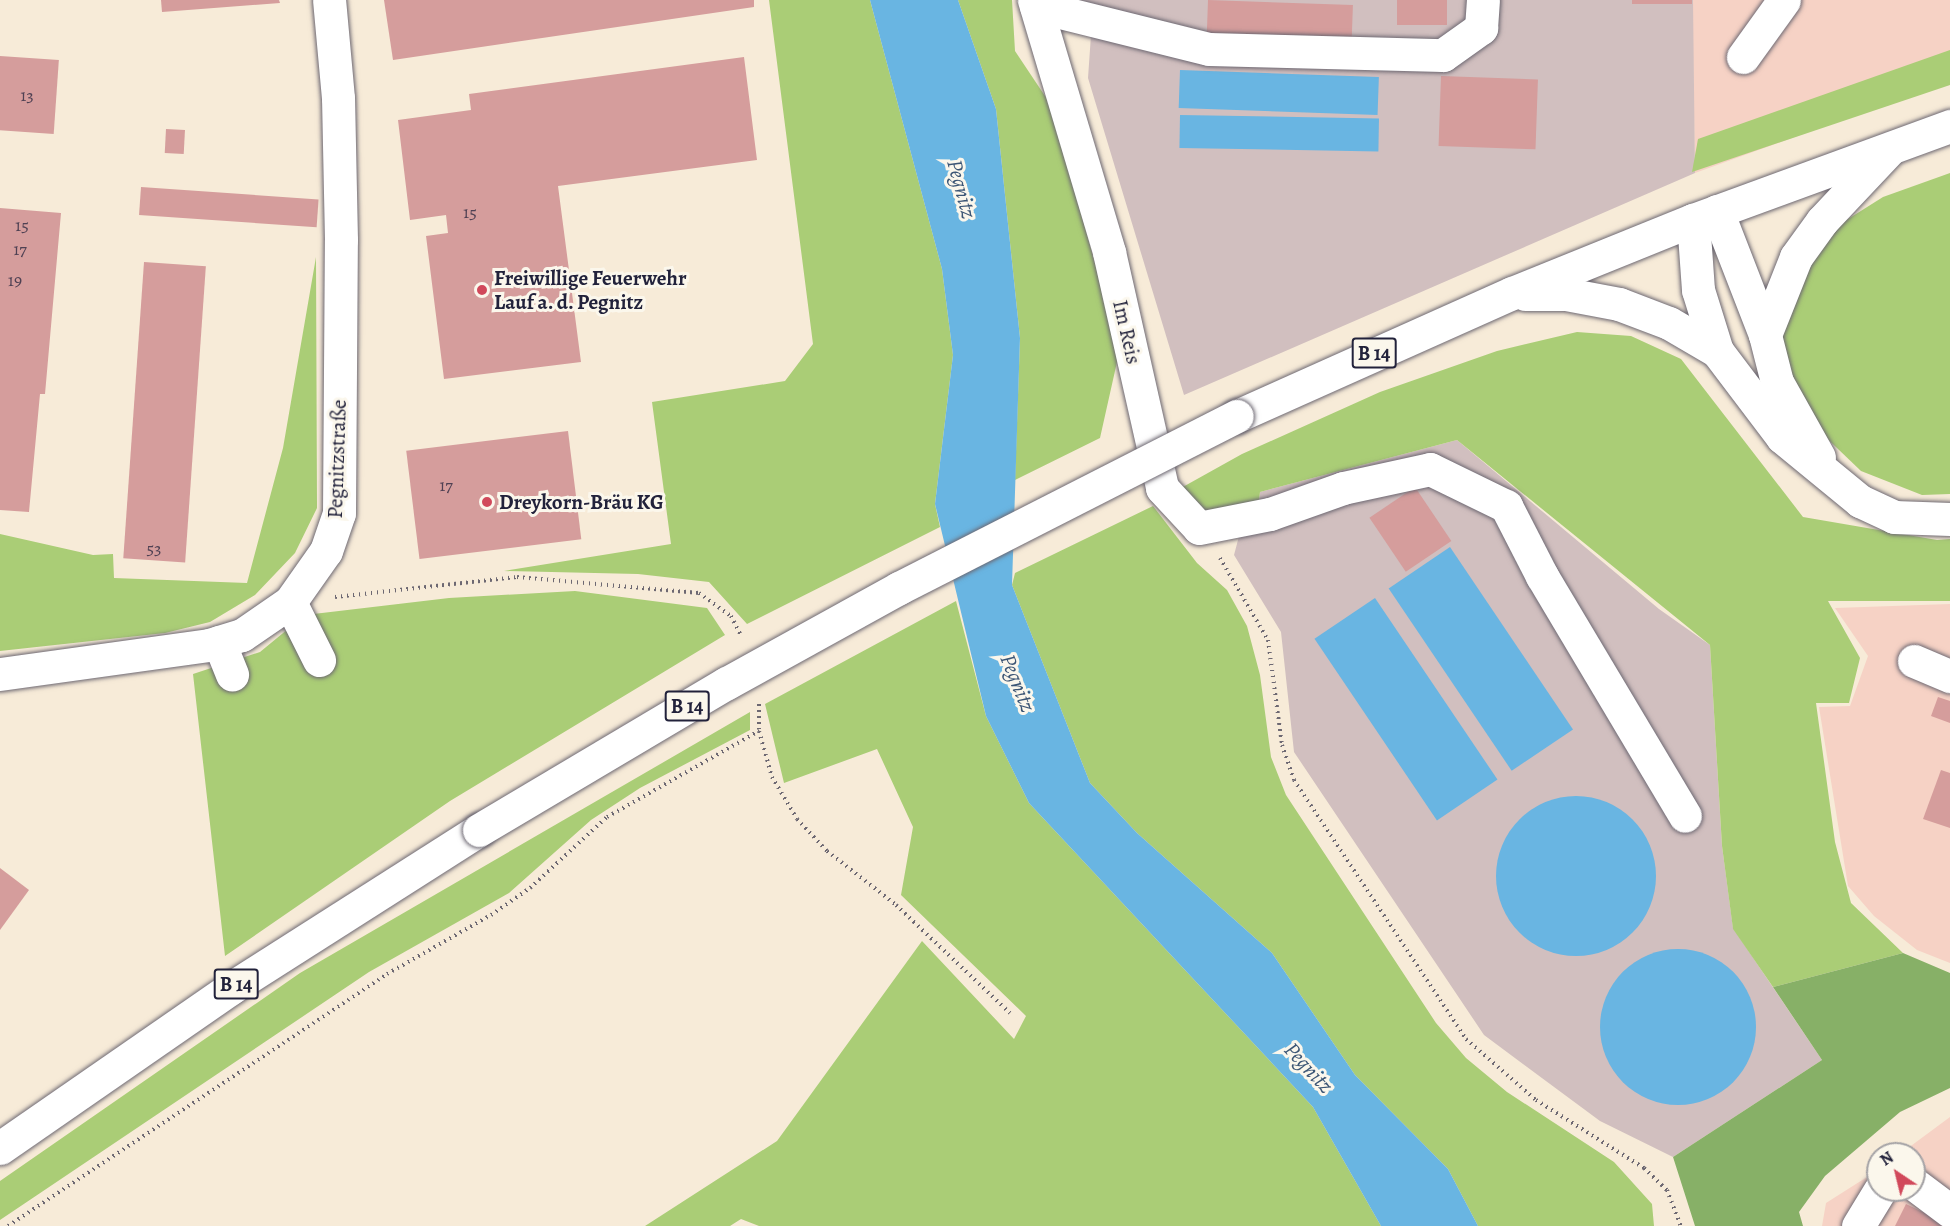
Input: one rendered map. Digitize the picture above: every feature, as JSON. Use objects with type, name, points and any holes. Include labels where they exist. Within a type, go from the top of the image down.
[{"type":"main road","name":"Pegnitzstraße","points":[[0,674],[219,642],[242,635],[290,602],[326,551],[339,513],[338,110],[329,0]]},
{"type":"main road","points":[[1035,3],[1209,49],[1443,56],[1481,28],[1483,0]]},
{"type":"main road","points":[[1743,57],[1784,0]]},
{"type":"main road","name":"Im Reis","points":[[1035,3],[1109,252],[1162,488],[1199,528]]},
{"type":"main road","name":"B 14","points":[[0,1148],[241,982],[479,830],[727,683],[879,599],[1237,417],[1512,293],[1705,215],[1950,126]]},
{"type":"main road","points":[[1765,335],[1796,257],[1822,220],[1894,145]]},
{"type":"main road","points":[[1705,215],[1765,335],[1777,382],[1830,477]]},
{"type":"main road","points":[[1705,215],[1698,290],[1717,351],[1782,437],[1860,501],[1894,517],[1950,519]]},
{"type":"main road","points":[[1512,293],[1566,294],[1619,304],[1669,324],[1717,351]]},
{"type":"main road","points":[[1199,528],[1270,514],[1343,488],[1430,469],[1506,506],[1542,576],[1685,816]]},
{"type":"main road","points":[[290,602],[319,660]]},
{"type":"main road","points":[[219,642],[232,675]]},
{"type":"main road","points":[[1914,662],[1950,676]]},
{"type":"main road","points":[[1926,1193],[1950,1211]]},
{"type":"main road","points":[[1858,1226],[1873,1202]]},
{"type":"path","points":[[1199,528],[1268,640],[1282,745],[1294,780],[1466,1039],[1536,1100],[1644,1168],[1667,1190],[1681,1226]]},
{"type":"path","points":[[290,602],[529,578],[699,593],[731,616],[742,640]]},
{"type":"path","points":[[757,696],[759,731],[772,777],[796,819],[827,851],[896,905],[1010,1013]]},
{"type":"path","points":[[8,1226],[387,974],[501,908],[530,888],[607,818],[759,731]]},
{"type":"shaded area","points":[[1079,0],[1693,0],[1695,173],[1184,395],[1088,78],[1091,35]]},
{"type":"shaded area","points":[[1692,0],[1950,0],[1950,81],[1695,173]]},
{"type":"shaded area","points":[[1457,440],[1659,609],[1710,645],[1722,846],[1733,928],[1822,1060],[1673,1157],[1600,1121],[1484,1035],[1294,752],[1281,632],[1234,555],[1242,525],[1257,521],[1260,492]]},
{"type":"shaded area","points":[[1950,604],[1950,963],[1917,950],[1874,916],[1848,886],[1819,707],[1850,706],[1868,656],[1835,608]]},
{"type":"shaded area","points":[[1950,1117],[1950,1226],[1822,1226],[1826,1203],[1866,1178],[1866,1202],[1926,1202],[1926,1142],[1916,1142]]},
{"type":"green space","points":[[769,0],[870,0],[942,269],[953,355],[935,504],[940,527],[747,624],[709,582],[638,574],[504,571],[671,544],[652,402],[785,381],[813,344]]},
{"type":"green space","points":[[958,0],[1012,0],[1015,51],[1053,108],[1119,353],[1100,438],[1015,480],[1020,338],[996,109]]},
{"type":"green space","points":[[1950,50],[1950,85],[1692,172],[1698,139]]},
{"type":"green space","points":[[1950,173],[1950,494],[1922,495],[1861,471],[1814,426],[1789,385],[1781,327],[1799,272],[1829,231],[1883,197]]},
{"type":"green space","points":[[316,257],[317,508],[295,553],[255,595],[210,622],[165,633],[0,651],[0,534],[93,555],[113,554],[114,578],[247,583],[283,448]]},
{"type":"green space","points":[[1577,332],[1631,336],[1681,359],[1803,517],[1937,540],[1950,539],[1950,601],[1828,601],[1860,658],[1849,703],[1816,703],[1835,842],[1851,903],[1903,953],[1773,987],[1733,929],[1722,846],[1710,645],[1457,440],[1260,492],[1258,508],[1209,514],[1181,488],[1242,454],[1380,392],[1497,351]]},
{"type":"green space","points":[[1153,506],[1197,563],[1227,590],[1247,626],[1260,675],[1271,757],[1286,795],[1436,1023],[1466,1058],[1507,1092],[1614,1162],[1652,1204],[1654,1226],[1478,1226],[1448,1169],[1355,1075],[1272,953],[1137,833],[1090,783],[1012,585],[1015,573]]},
{"type":"green space","points":[[575,591],[707,608],[725,635],[450,801],[225,956],[193,674],[260,652],[305,615],[449,598]]},
{"type":"green space","points":[[956,601],[986,716],[1029,803],[1313,1107],[1381,1226],[759,1226],[741,1219],[730,1226],[645,1226],[777,1141],[922,941],[1014,1039],[1026,1016],[901,895],[913,827],[877,749],[784,783],[765,704]]},
{"type":"green space","points":[[750,712],[750,730],[640,788],[591,820],[509,893],[369,972],[0,1220],[0,1181],[300,973]]},
{"type":"green space","points":[[1903,953],[1950,973],[1950,1088],[1900,1112],[1825,1176],[1799,1212],[1803,1226],[1695,1226],[1673,1157],[1822,1060],[1773,987]]},
{"type":"water","name":"Pegnitz","points":[[870,0],[958,0],[996,109],[1020,338],[1012,585],[1090,783],[1137,833],[1272,953],[1355,1075],[1448,1169],[1478,1226],[1381,1226],[1313,1107],[1029,803],[986,716],[935,504],[953,355],[942,269]]},
{"type":"water","points":[[1180,70],[1379,77],[1378,115],[1179,108]]},
{"type":"water","points":[[1180,115],[1379,118],[1378,151],[1179,148]]},
{"type":"water","points":[[1450,547],[1573,729],[1512,771],[1389,588]]},
{"type":"water","points":[[1375,598],[1497,780],[1437,820],[1314,639]]},
{"type":"water","points":[[1576,796],[1607,802],[1632,820],[1650,845],[1656,876],[1650,907],[1632,932],[1607,950],[1576,956],[1545,950],[1520,932],[1502,907],[1496,876],[1502,845],[1520,820],[1545,802]]},
{"type":"water","points":[[1678,949],[1693,950],[1708,955],[1722,962],[1733,972],[1743,983],[1750,997],[1755,1012],[1755,1042],[1750,1057],[1743,1071],[1733,1082],[1722,1092],[1708,1099],[1693,1104],[1678,1105],[1663,1104],[1648,1099],[1634,1092],[1623,1082],[1613,1071],[1606,1057],[1601,1042],[1600,1027],[1601,1012],[1606,997],[1613,983],[1623,972],[1634,962],[1648,955],[1663,950]]},
{"type":"building","points":[[161,0],[279,0],[280,3],[162,12]]},
{"type":"building","points":[[384,0],[754,0],[754,7],[393,60]]},
{"type":"building","points":[[1208,0],[1353,5],[1352,39],[1207,34]]},
{"type":"building","points":[[1397,0],[1447,0],[1447,25],[1397,25]]},
{"type":"building","points":[[1632,0],[1692,0],[1692,4],[1632,4]]},
{"type":"building","points":[[0,56],[59,60],[54,134],[0,130]]},
{"type":"building","points":[[744,57],[757,160],[558,186],[581,362],[444,379],[426,236],[448,233],[446,215],[410,220],[398,120],[471,110],[469,94]]},
{"type":"building","points":[[1441,76],[1538,79],[1535,149],[1439,146]]},
{"type":"building","points":[[166,129],[185,130],[184,154],[165,153]]},
{"type":"building","points":[[141,187],[319,199],[317,227],[139,215]]},
{"type":"building","points":[[0,208],[61,213],[45,394],[40,394],[29,512],[0,510]]},
{"type":"building","points":[[144,262],[206,266],[185,563],[123,558]]},
{"type":"building","points":[[568,431],[581,539],[419,559],[406,451]]},
{"type":"building","points":[[1415,487],[1451,541],[1406,572],[1369,518]]},
{"type":"building","points":[[1938,697],[1950,701],[1950,723],[1931,716]]},
{"type":"building","points":[[1941,770],[1950,773],[1950,828],[1923,819]]},
{"type":"building","points":[[0,868],[29,890],[0,930]]},
{"type":"building","points":[[1906,1204],[1950,1225],[1950,1226],[1895,1226]]},
{"type":"place","name":"Freiwillige Feuerwehr Lauf a. d. Pegnitz","points":[[482,290]]},
{"type":"place","name":"Dreykorn-Bräu KG","points":[[487,502]]}]
